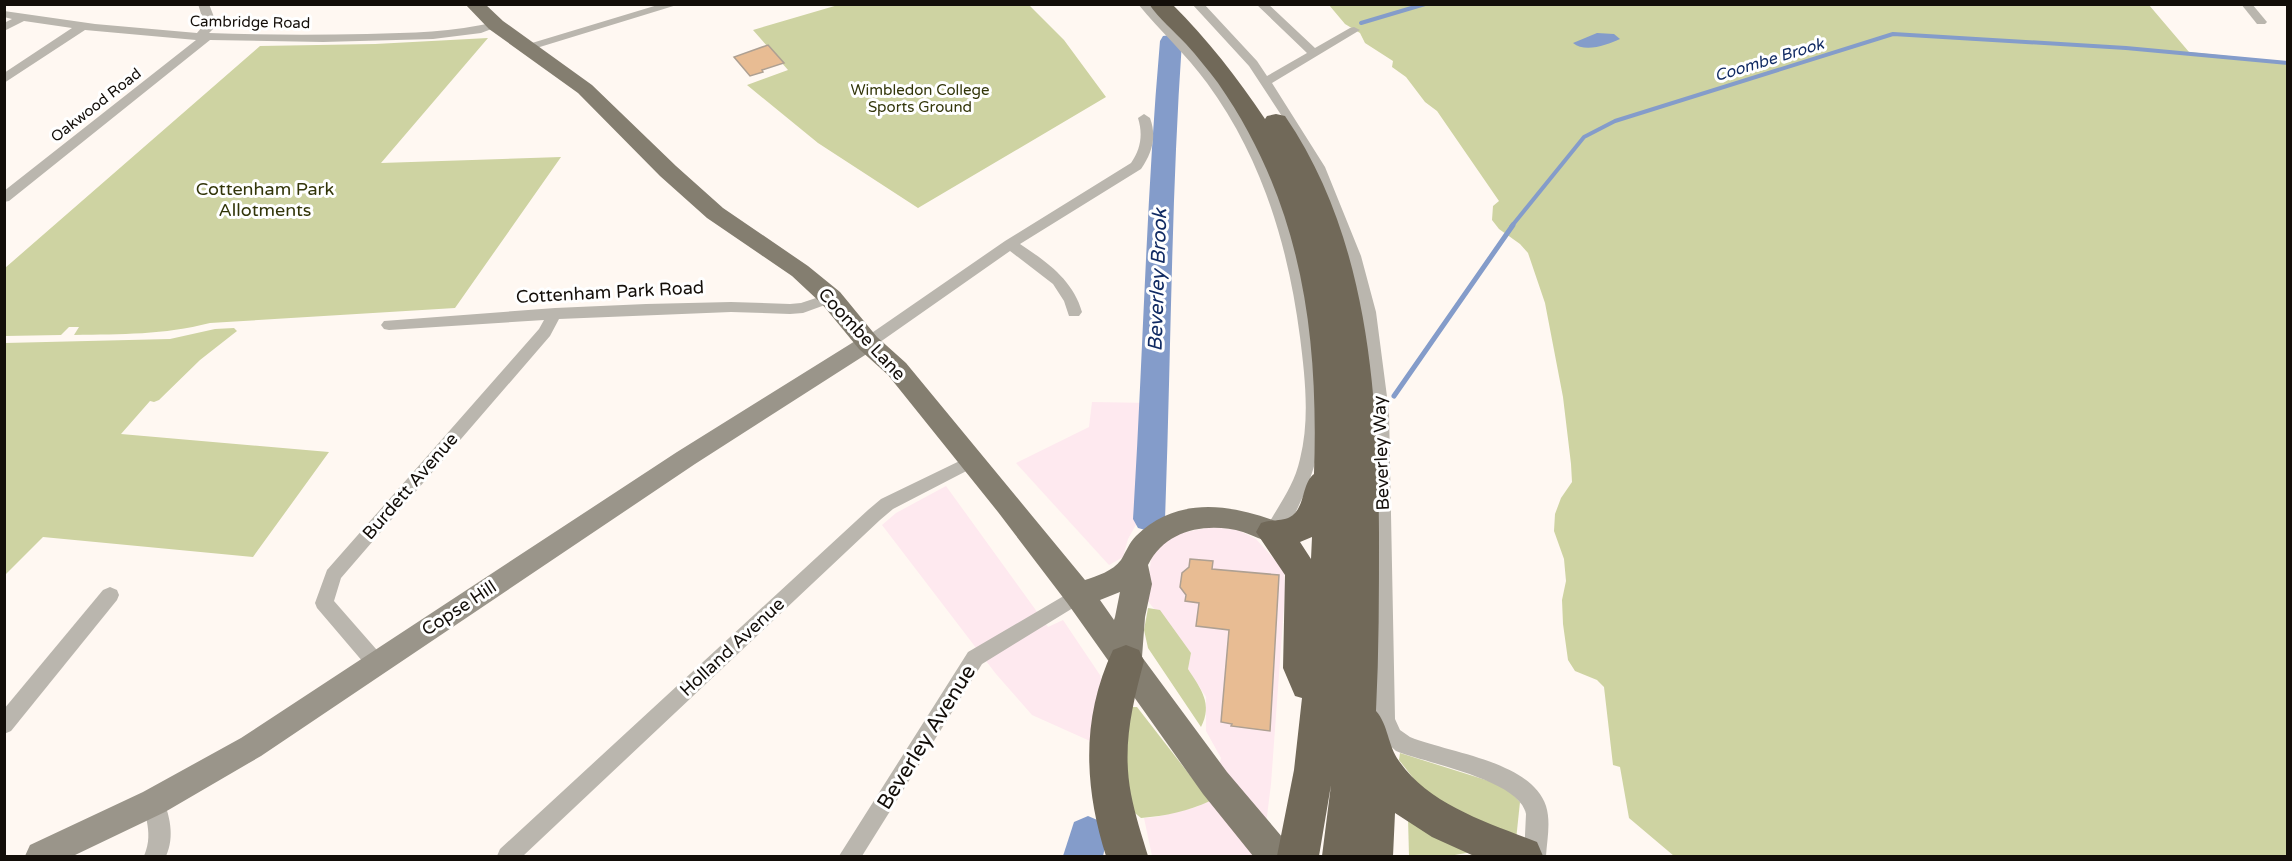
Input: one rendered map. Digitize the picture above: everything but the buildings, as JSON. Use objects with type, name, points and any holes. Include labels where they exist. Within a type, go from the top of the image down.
[{"type":"highway","points":[[1159,4],[1181,24],[1221,71],[1249,114],[1290,196],[1306,242],[1324,325],[1329,363],[1331,442],[1328,586],[1315,760],[1298,856]]},
{"type":"highway","name":"Beverley Way","points":[[1183,4],[1235,62],[1269,110],[1295,153],[1315,196],[1345,287],[1358,366],[1363,445],[1359,698],[1363,763]]},
{"type":"highway","points":[[1273,532],[1284,533],[1301,529],[1313,515],[1323,485],[1331,442]]},
{"type":"highway","points":[[1273,532],[1285,546],[1302,574],[1302,668],[1319,716]]},
{"type":"highway","points":[[1126,661],[1109,727],[1107,761],[1114,816],[1127,856]]},
{"type":"highway","points":[[1343,856],[1363,763]]},
{"type":"highway","points":[[1363,763],[1375,818],[1372,856]]},
{"type":"highway","points":[[1363,763],[1390,782],[1409,802],[1441,823],[1522,856]]},
{"type":"main road","name":"Coombe Lane","points":[[474,4],[495,25],[585,89],[668,171],[715,213],[800,271],[831,298],[868,342],[897,369],[972,461],[1078,595],[1215,783],[1275,856]]},
{"type":"main road","points":[[1078,595],[1119,579],[1134,566],[1143,546],[1152,538],[1170,526],[1193,518],[1224,515],[1239,518],[1273,532]]},
{"type":"main road","points":[[1126,661],[1130,617],[1137,584],[1134,566]]},
{"type":"street","points":[[202,4],[208,17],[208,28],[203,37]]},
{"type":"street","points":[[526,48],[675,4]]},
{"type":"street","points":[[1143,4],[1194,57],[1243,130],[1266,177],[1288,235],[1297,267],[1314,393],[1314,437],[1306,469],[1294,498],[1273,532]]},
{"type":"street","name":"Beverley Way","points":[[1197,4],[1266,81],[1318,167],[1354,256],[1368,312],[1381,412],[1384,573],[1383,712],[1385,720],[1393,736],[1403,744],[1489,772],[1510,780],[1524,790],[1533,801],[1536,819],[1535,856]]},
{"type":"street","points":[[1261,4],[1314,52]]},
{"type":"street","points":[[2246,4],[2260,22]]},
{"type":"street","name":"Cambridge Road","points":[[4,14],[82,27],[203,37],[307,39],[382,36],[468,32],[495,25]]},
{"type":"street","points":[[4,28],[23,17]]},
{"type":"street","points":[[4,79],[82,27]]},
{"type":"street","points":[[1266,81],[1354,30]]},
{"type":"street","name":"Oakwood Road","points":[[4,198],[203,37]]},
{"type":"street","points":[[868,342],[1010,244],[1136,166],[1144,156],[1148,126],[1144,118]]},
{"type":"street","points":[[1010,244],[1033,259],[1068,292],[1074,312]]},
{"type":"street","name":"Cottenham Park Road","points":[[389,325],[555,313],[731,307],[790,309],[803,308],[831,298]]},
{"type":"street","name":"Burdett Avenue","points":[[376,663],[324,603],[333,575],[545,332],[555,313]]},
{"type":"street","name":"Copse Hill","points":[[41,856],[154,802],[250,747],[705,446],[868,342]]},
{"type":"street","name":"Holland Avenue","points":[[508,856],[874,514],[887,504],[972,461]]},
{"type":"street","points":[[4,725],[110,595]]},
{"type":"street","name":"Beverley Avenue","points":[[850,856],[975,658],[1078,595]]},
{"type":"street","points":[[154,802],[162,834],[155,856]]},
{"type":"shaded area","points":[[1092,402],[1152,403],[1147,505],[1128,539],[1123,557],[1109,565],[1016,463],[1089,427]]},
{"type":"shaded area","points":[[946,486],[1048,627],[1063,620],[1100,675],[1104,692],[1090,741],[1032,715],[996,674],[882,525],[896,513]]},
{"type":"shaded area","points":[[1211,527],[1238,530],[1256,539],[1284,570],[1285,592],[1271,784],[1262,856],[1152,856],[1144,818],[1196,807],[1211,800],[1221,758],[1206,731],[1206,697],[1188,669],[1191,653],[1146,599],[1151,559],[1158,546],[1176,534]]},
{"type":"green space","name":"Wimbledon College Sports Ground","points":[[1028,4],[1064,40],[1106,97],[918,208],[818,143],[747,85],[788,70],[753,30],[838,5]]},
{"type":"green space","points":[[1329,5],[2149,5],[2189,52],[2287,62],[2287,856],[1674,856],[1629,818],[1620,767],[1613,765],[1604,687],[1597,680],[1575,671],[1568,660],[1562,600],[1566,581],[1564,559],[1554,531],[1555,514],[1561,498],[1572,482],[1571,464],[1563,397],[1545,303],[1528,253],[1520,244],[1499,229],[1492,220],[1493,206],[1499,201],[1437,111],[1425,102],[1406,77],[1392,67],[1393,61],[1365,43],[1360,33],[1345,24]]},
{"type":"green space","name":"Cottenham Park Allotments","points":[[488,38],[381,163],[561,157],[455,308],[210,323],[176,330],[142,333],[74,335],[79,327],[69,327],[61,335],[5,336],[5,268],[260,46],[375,44]]},
{"type":"green space","points":[[234,328],[237,331],[200,360],[159,400],[150,401],[121,434],[329,452],[253,557],[43,537],[5,575],[5,343],[170,339],[215,329]]},
{"type":"green space","points":[[1148,608],[1160,610],[1191,653],[1188,669],[1201,690],[1206,704],[1201,727],[1148,648],[1144,630]]},
{"type":"green space","points":[[1129,707],[1137,707],[1210,801],[1185,810],[1141,818],[1130,809],[1123,731]]},
{"type":"green space","points":[[1400,753],[1505,786],[1520,802],[1516,840],[1460,822],[1421,788],[1399,760]]},
{"type":"green space","points":[[1408,818],[1472,852],[1449,856],[1409,856]]},
{"type":"water","points":[[1597,33],[1614,34],[1620,39],[1603,46],[1590,48],[1573,43]]},
{"type":"waterway","points":[[1361,23],[1425,4]]},
{"type":"waterway","name":"Coombe Brook","points":[[1511,227],[1584,137],[1615,121],[1893,34],[2126,48],[2288,63]]},
{"type":"waterway","name":"Beverley Brook","points":[[1149,519],[1157,362],[1162,155],[1171,41]]},
{"type":"waterway","name":"Coombe Brook","points":[[1394,396],[1513,225]]},
{"type":"waterway","name":"Beverley Brook","points":[[1083,856],[1088,835]]}]
